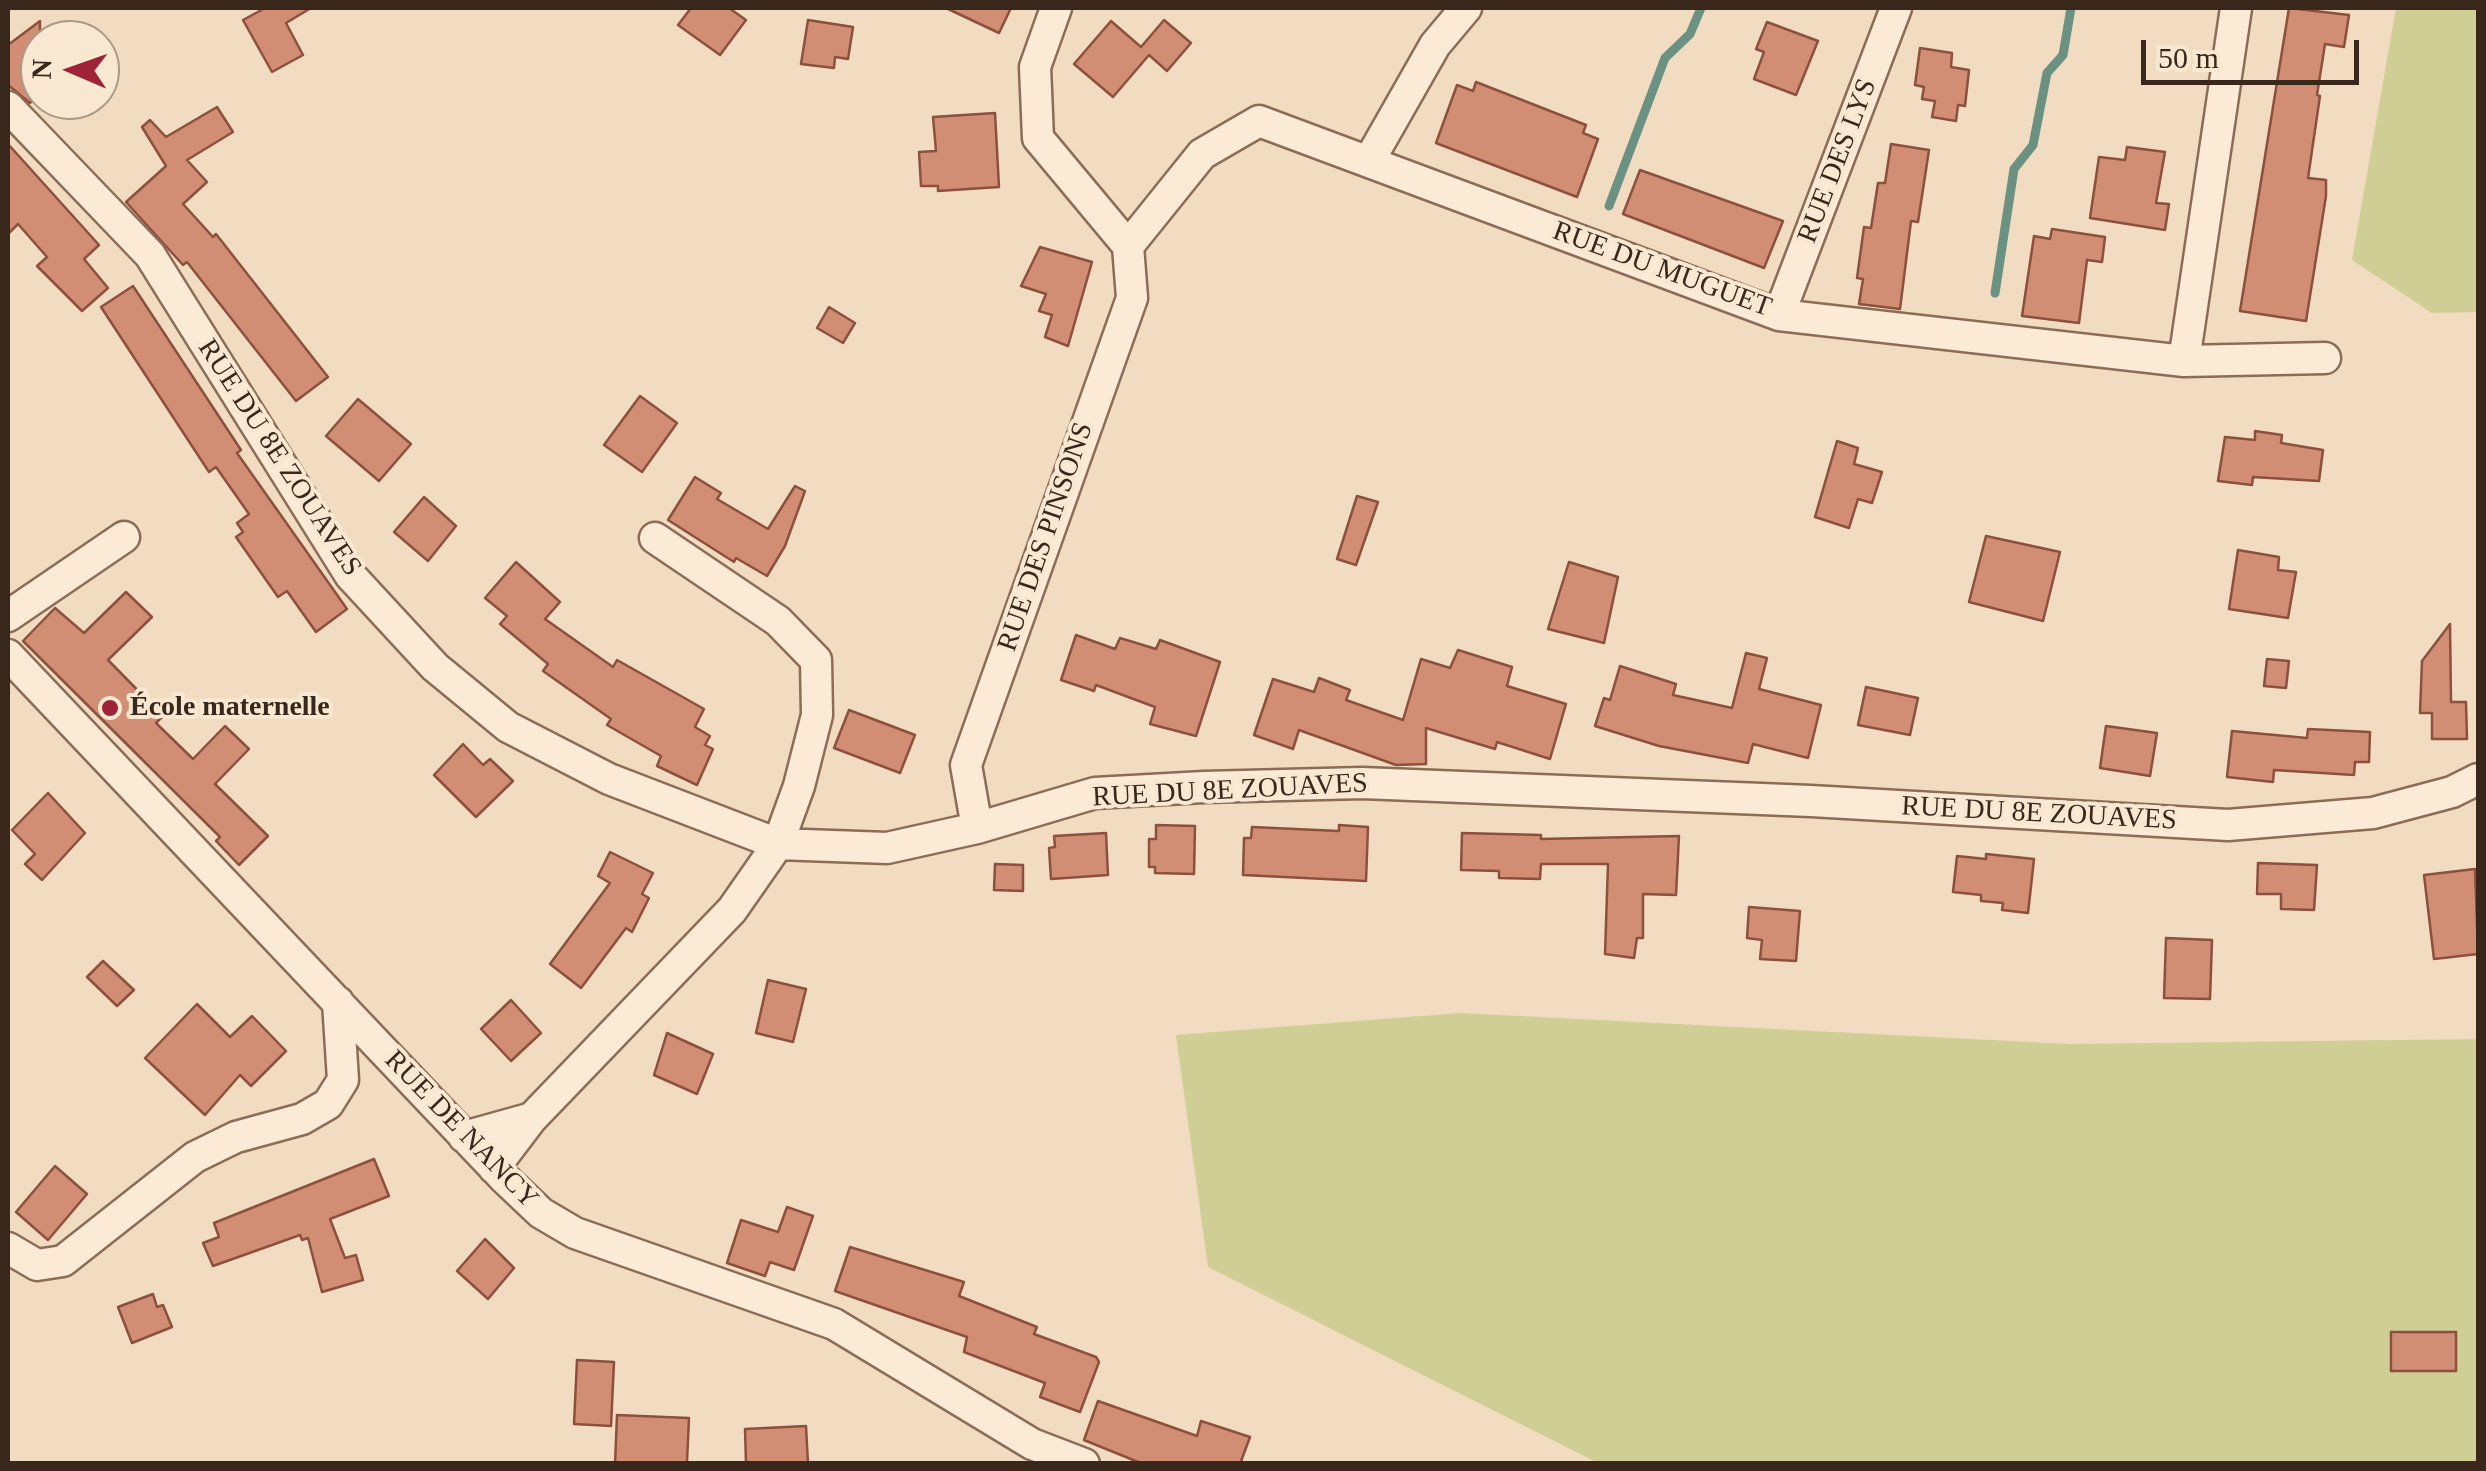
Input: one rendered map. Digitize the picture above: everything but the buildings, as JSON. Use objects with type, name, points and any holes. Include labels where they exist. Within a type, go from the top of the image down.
[{"type":"street","points":[[1056,8],[1036,66],[1038,138],[1128,246]]},
{"type":"street","points":[[1369,161],[1435,45],[1466,8]]},
{"type":"street","name":"RUE DES LYS","points":[[1780,315],[1896,8]]},
{"type":"street","points":[[2184,362],[2236,8]]},
{"type":"street","name":"RUE DU 8E ZOUAVES","points":[[8,107],[150,255],[350,575],[436,667],[508,727],[609,779],[768,841],[887,848],[978,828],[1095,794],[1362,784],[1811,801],[2228,825],[2373,813],[2452,792],[2478,778]]},
{"type":"street","name":"RUE DU MUGUET","points":[[1128,246],[1202,154],[1259,121],[1780,315],[2184,362],[2324,358]]},
{"type":"street","name":"RUE DES PINSONS","points":[[978,828],[966,765],[1132,298],[1128,246]]},
{"type":"street","points":[[8,616],[124,537]]},
{"type":"street","points":[[494,1168],[532,1118],[732,910],[800,786],[818,715],[816,660],[778,621],[655,538]]},
{"type":"street","name":"RUE DE NANCY","points":[[8,655],[464,1138],[542,1213],[576,1232],[834,1324],[1030,1454],[1084,1464]]},
{"type":"street","points":[[14,1252],[37,1265],[64,1261],[194,1157],[236,1137],[302,1119],[328,1104],[343,1080],[338,1002]]},
{"type":"street","points":[[464,1138],[532,1118]]},
{"type":"shaded area","points":[[2396,8],[2478,8],[2478,312],[2432,313],[2352,260]]},
{"type":"shaded area","points":[[1460,1013],[2069,1044],[2478,1039],[2478,1463],[1598,1463],[1208,1267],[1176,1035]]},
{"type":"waterway","points":[[1609,206],[1665,58],[1690,34],[1701,8]]},
{"type":"waterway","points":[[1995,293],[2014,169],[2033,145],[2047,73],[2063,55],[2071,8]]},
{"type":"place","name":"École maternelle","points":[[110,708]]}]
